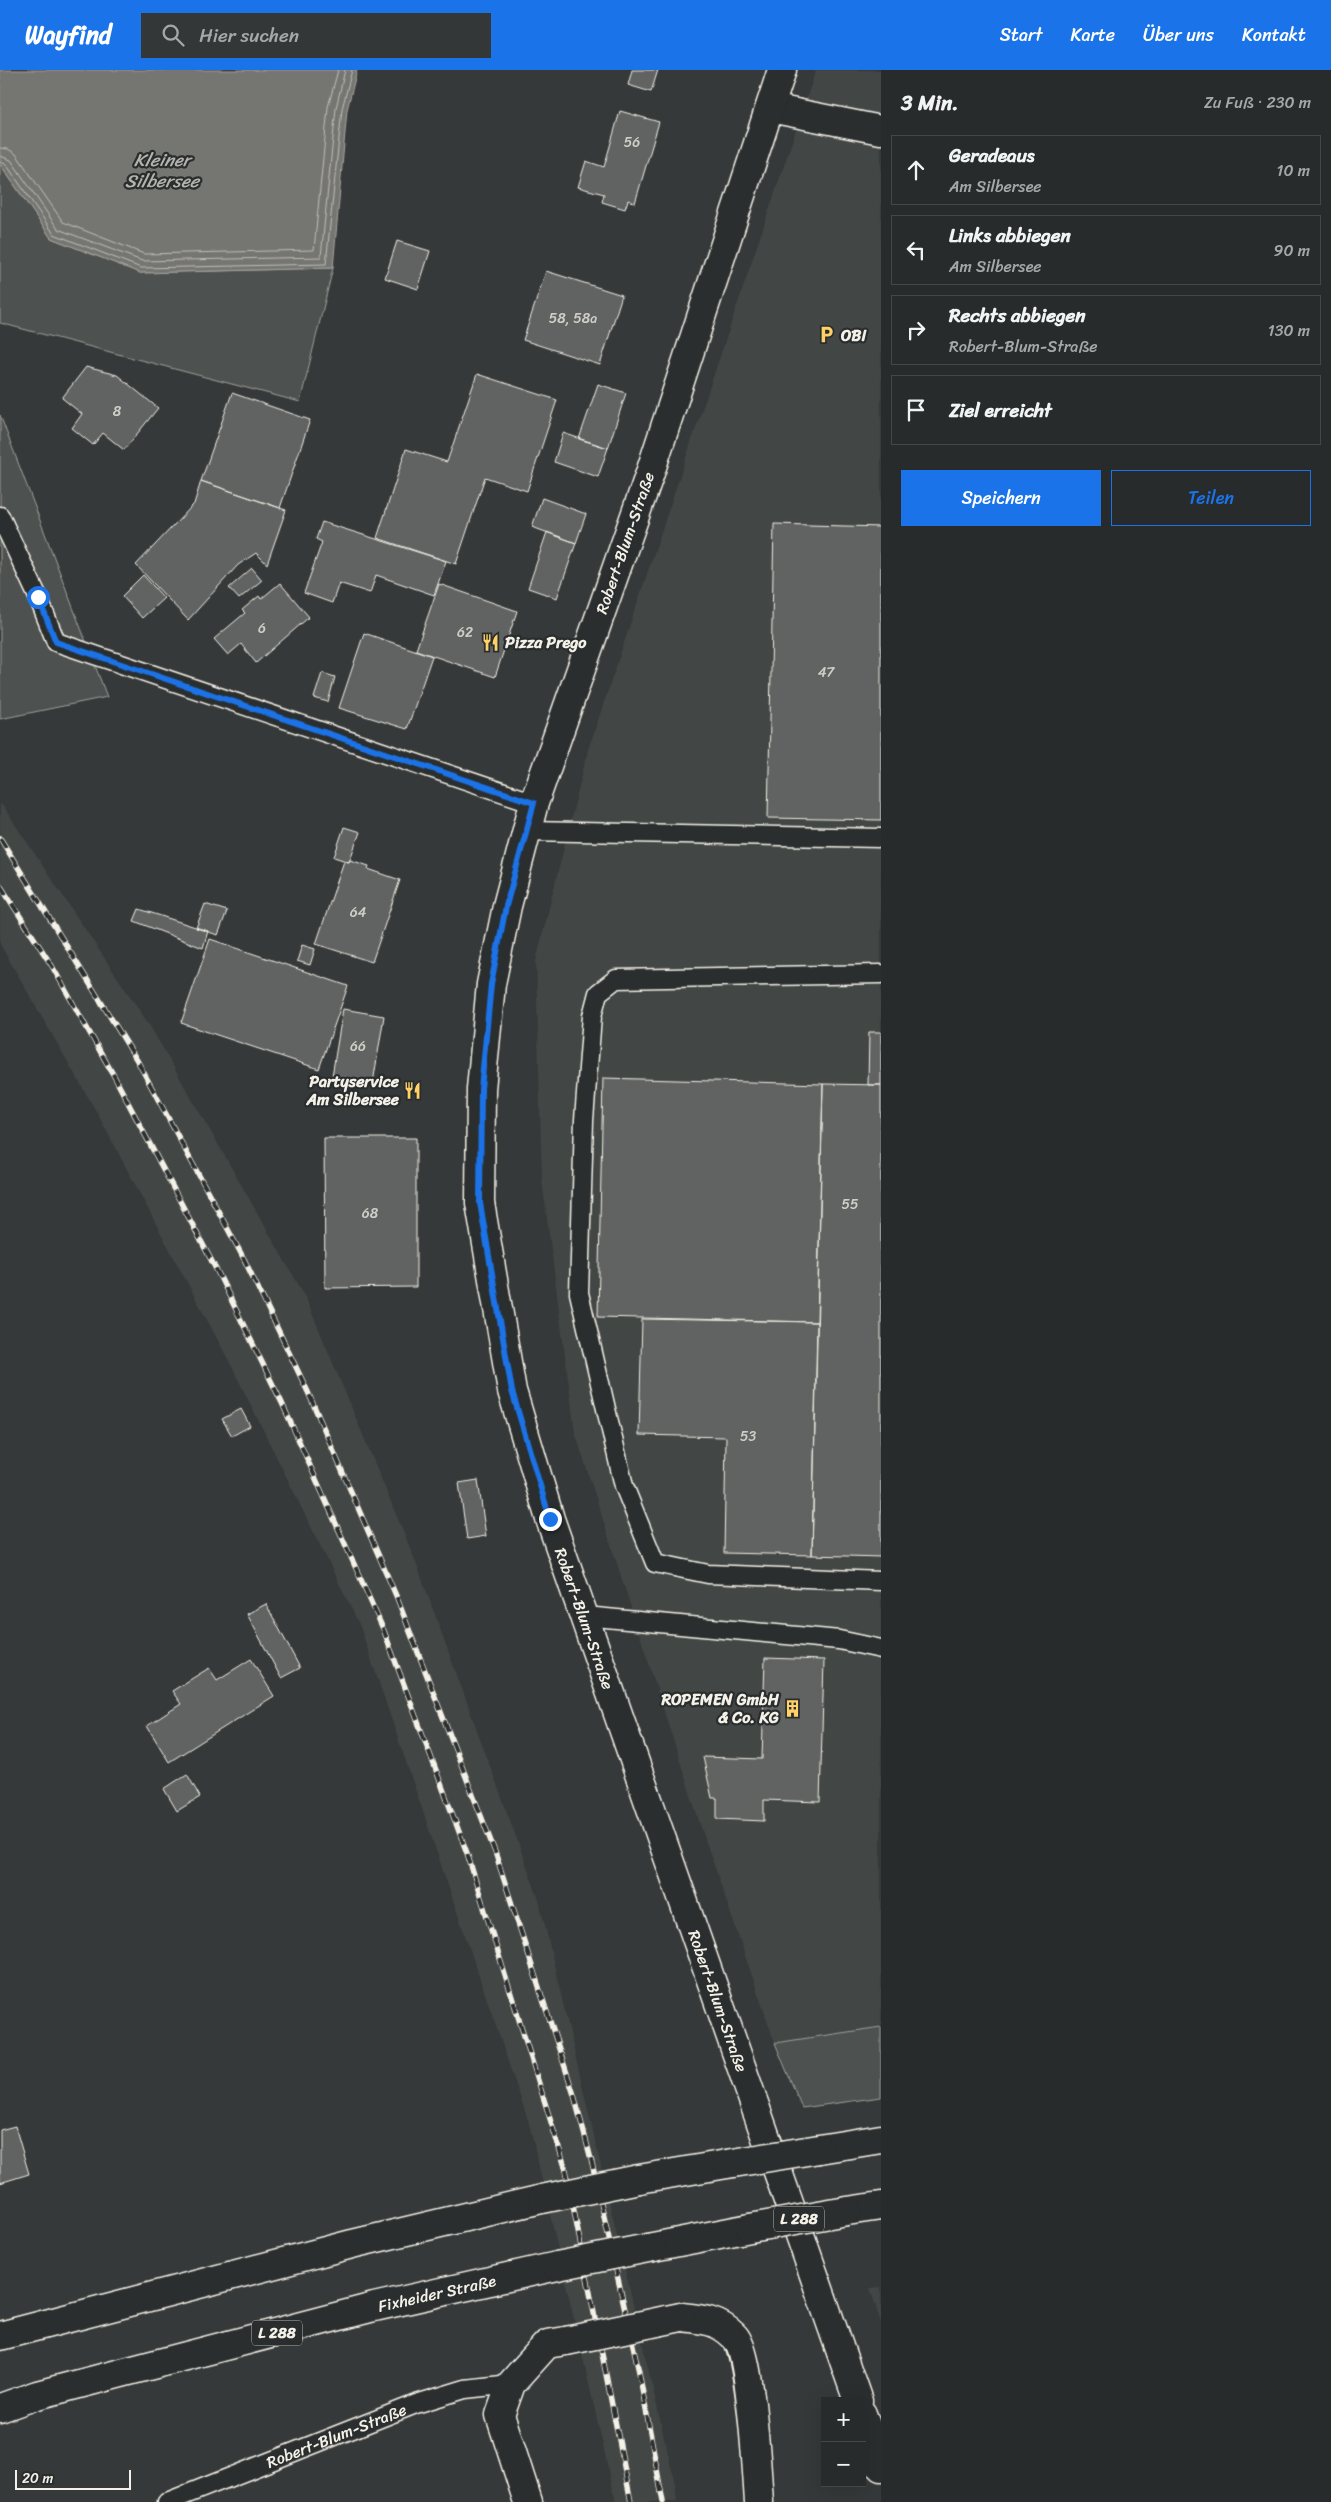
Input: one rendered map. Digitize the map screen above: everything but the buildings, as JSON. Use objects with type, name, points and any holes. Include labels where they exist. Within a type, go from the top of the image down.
[{"type":"main road","name":"Robert-Blum-Straße","points":[[782,70],[650,473],[534,803],[506,906],[491,984],[481,1089],[480,1203],[512,1391],[550,1519],[857,2397]]},
{"type":"main road","points":[[770,108],[881,130]]},
{"type":"main road","points":[[0,2336],[352,2244],[542,2199],[639,2179],[881,2139]]},
{"type":"main road","name":"Fixheider Straße","points":[[0,2408],[37,2395],[374,2307],[557,2266],[750,2228],[881,2206]]},
{"type":"main road","points":[[528,2502],[500,2415],[511,2384],[547,2344],[681,2317],[712,2320],[736,2337],[749,2379],[759,2502]]},
{"type":"main road","points":[[866,2425],[881,2467]]},
{"type":"lane","points":[[0,516],[38,597],[56,642],[534,803]]},
{"type":"lane","points":[[527,831],[881,838]]},
{"type":"lane","points":[[881,974],[616,979],[598,992],[592,1016],[584,1120],[579,1293],[624,1486],[655,1563],[708,1574],[881,1581]]},
{"type":"lane","points":[[585,1616],[839,1640],[881,1649]]},
{"type":"lane","name":"Robert-Blum-Straße","points":[[167,2502],[416,2404],[465,2389],[511,2384]]},
{"type":"shaded area","points":[[816,70],[881,70],[881,2027],[775,2043],[702,1830],[575,1432],[542,1180],[536,961],[588,750]]},
{"type":"shaded area","points":[[0,164],[51,238],[140,273],[333,268],[300,402],[0,323]]},
{"type":"shaded area","points":[[0,415],[107,697],[0,719]]},
{"type":"shaded area","points":[[0,802],[150,1026],[305,1296],[415,1560],[539,1900],[675,2484],[677,2502],[616,2502],[529,2123],[359,1624],[231,1365],[96,1111],[0,944]]},
{"type":"shaded area","points":[[881,2027],[881,2097],[802,2108],[775,2043]]},
{"type":"shaded area","points":[[881,2287],[881,2323],[870,2288]]},
{"type":"water","name":"Kleiner Silbersee","points":[[0,70],[357,70],[347,110],[333,268],[140,273],[51,238],[0,164]]},
{"type":"railway","points":[[0,838],[138,1062],[244,1259],[308,1392],[397,1598],[495,1852],[574,2095],[592,2163],[639,2372],[663,2502]]},
{"type":"railway","points":[[0,885],[52,966],[114,1076],[218,1273],[282,1403],[384,1631],[467,1853],[566,2170],[631,2502]]},
{"type":"place","name":"OBI","points":[[827,335]]},
{"type":"place","name":"Pizza Prego","points":[[491,642]]},
{"type":"place","name":"Partyservice Am Silbersee","points":[[413,1090]]},
{"type":"place","name":"ROPEMEN GmbH & Co. KG","points":[[793,1708]]},
{"type":"route","points":[[38,597],[56,642],[534,803],[506,906],[491,984],[481,1089],[480,1203],[512,1391],[550,1519]]}]
